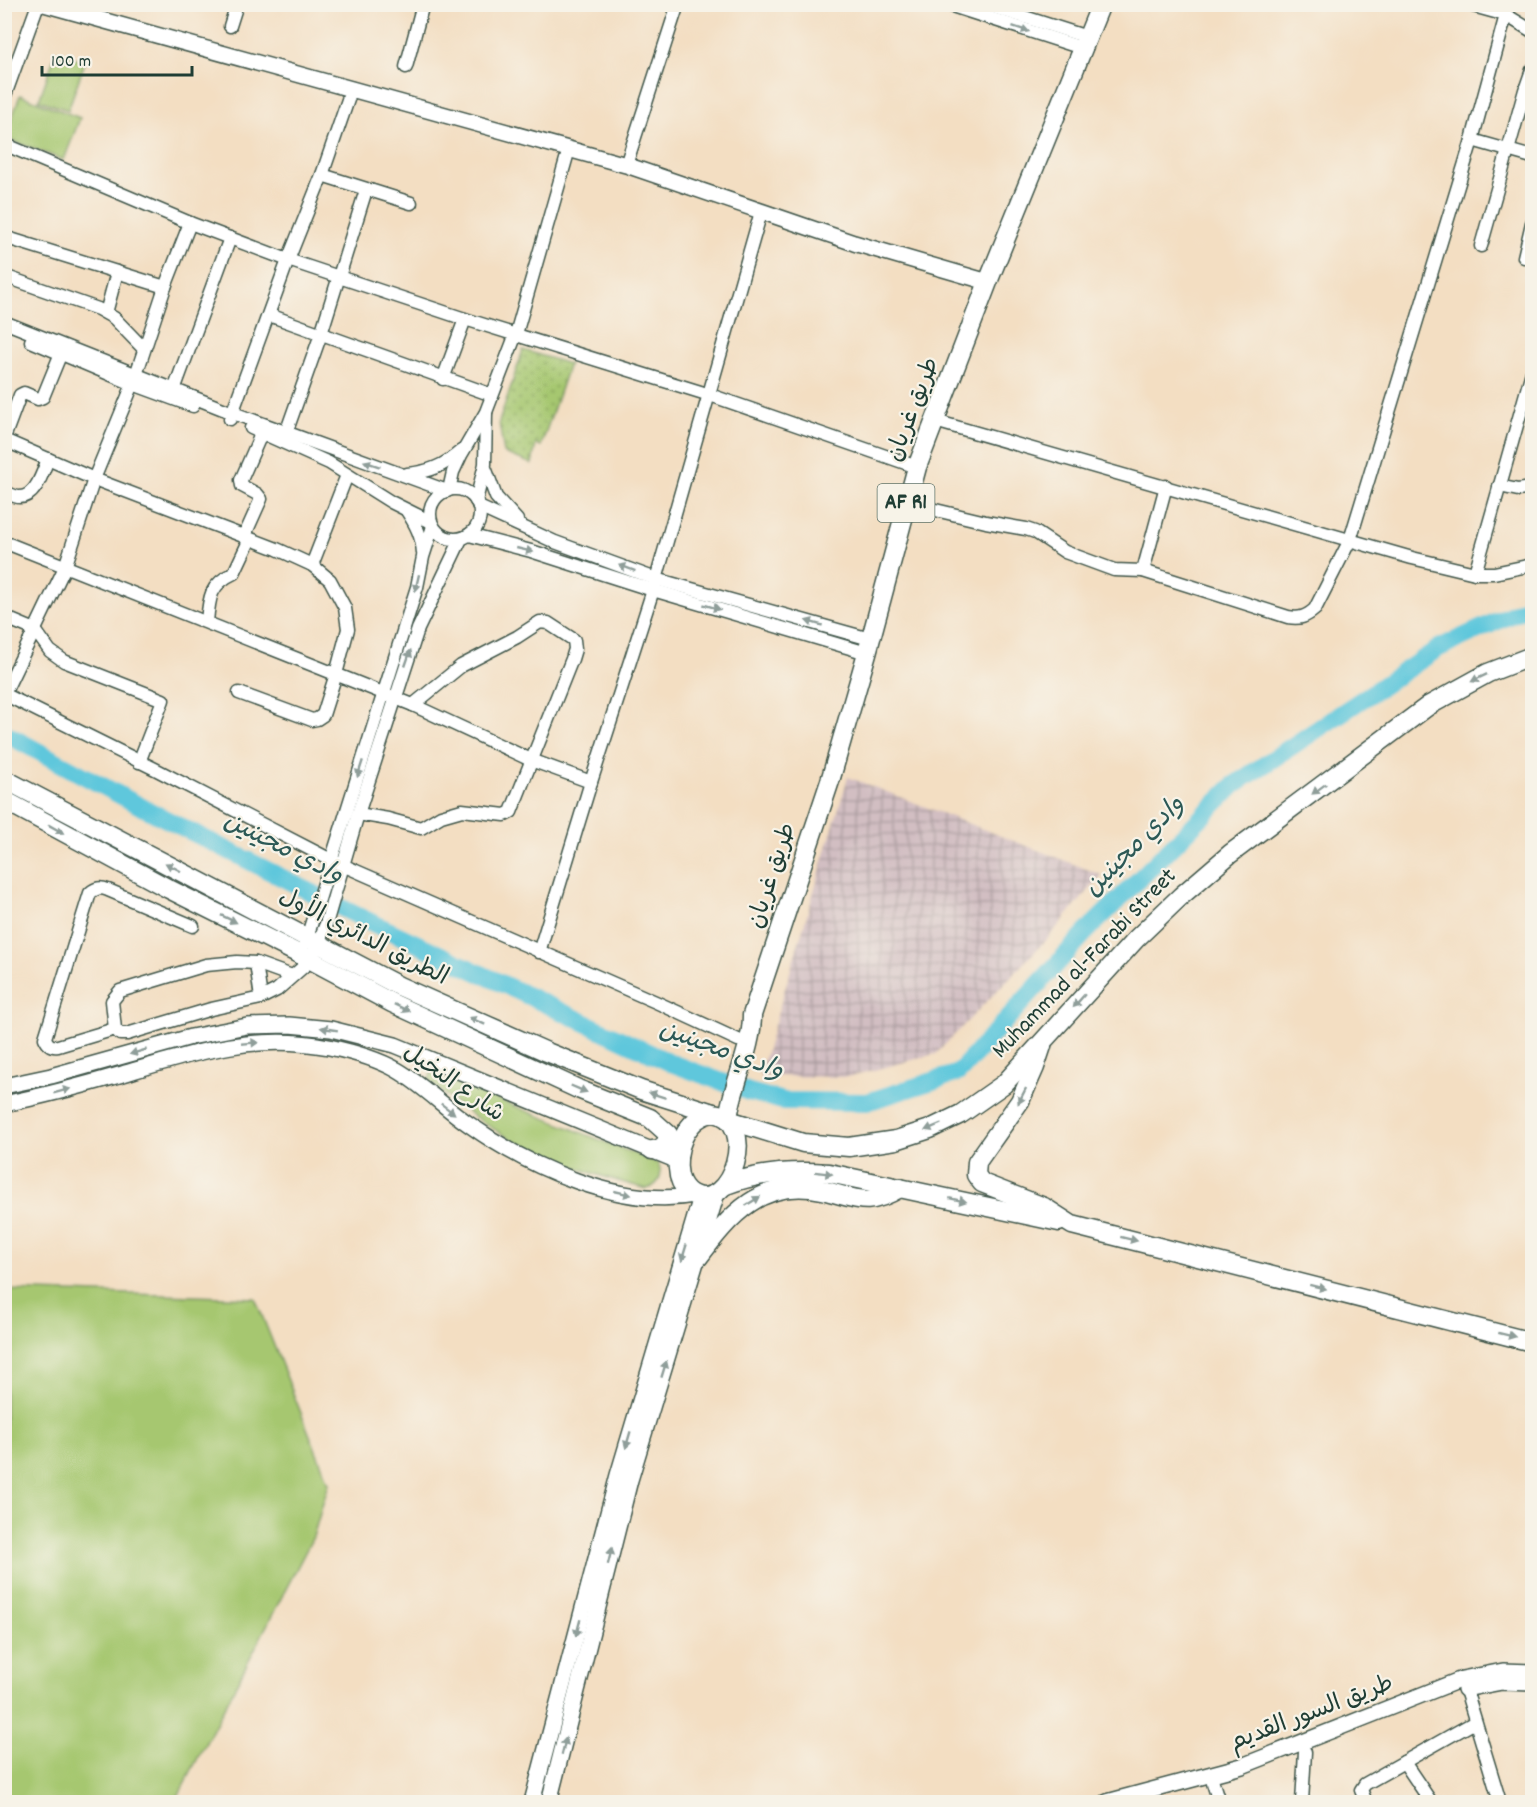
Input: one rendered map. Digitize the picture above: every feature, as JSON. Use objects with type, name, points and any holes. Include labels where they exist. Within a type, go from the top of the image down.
[{"type":"highway","name":"طريق غريان","points":[[735,1066],[751,1037],[752,1015],[830,781],[869,646],[916,467],[1101,4]]},
{"type":"highway","name":"Muhammad al-Farabi Street","points":[[722,1110],[787,1139],[820,1146],[864,1146],[896,1140],[930,1129],[976,1105],[1004,1084],[1143,932],[1180,896],[1230,854],[1428,706],[1488,674],[1533,656]]},
{"type":"highway","name":"الطريق الدائري الأول","points":[[4,779],[305,957],[399,986],[547,1052],[641,1089],[722,1110]]},
{"type":"highway","name":"الطريق الدائري الأول","points":[[4,800],[169,889],[392,1003],[578,1089],[643,1114],[668,1134],[678,1159]]},
{"type":"highway","name":"طريق غريان","points":[[722,1110],[735,1066],[741,1030],[752,1015]]},
{"type":"highway","points":[[1043,1041],[1035,1067],[1020,1101],[977,1162],[975,1171],[982,1183],[1044,1206],[1072,1225]]},
{"type":"highway","points":[[710,1192],[734,1166],[738,1149],[736,1134],[722,1110],[702,1116],[690,1127],[682,1141],[678,1159],[682,1184],[710,1192],[757,1175],[800,1171],[829,1173],[1072,1225],[1533,1342]]},
{"type":"highway","points":[[652,1150],[662,1148],[668,1140],[668,1134]]},
{"type":"highway","points":[[698,1258],[720,1228],[737,1211],[770,1192],[803,1188],[863,1200],[874,1200],[900,1188]]},
{"type":"main road","points":[[44,4],[626,165],[854,243],[988,282]]},
{"type":"main road","points":[[4,1086],[51,1076],[219,1030],[268,1024],[310,1026],[351,1033],[395,1046],[678,1159]]},
{"type":"main road","name":"شارع النخيل","points":[[4,1104],[80,1086],[217,1047],[257,1042],[310,1044],[359,1054],[385,1064],[410,1079],[489,1137],[525,1158],[564,1175],[608,1190],[641,1197],[663,1199],[710,1192]]},
{"type":"main road","points":[[549,1803],[618,1526],[698,1258],[710,1192]]},
{"type":"main road","points":[[532,1803],[621,1464],[710,1192]]},
{"type":"main road","name":"طريق السور القديم","points":[[1116,1801],[1251,1762],[1503,1671],[1533,1672]]},
{"type":"main road","name":"طريق السور القديم","points":[[1140,1803],[1271,1765],[1464,1684],[1533,1683]]},
{"type":"street","points":[[4,98],[9,70],[38,4]]},
{"type":"street","points":[[230,26],[237,4]]},
{"type":"street","points":[[406,68],[423,4]]},
{"type":"street","points":[[626,165],[678,4]]},
{"type":"street","points":[[946,4],[1084,43]]},
{"type":"street","points":[[984,4],[1084,43]]},
{"type":"street","points":[[1466,4],[1506,15],[1533,31]]},
{"type":"street","points":[[906,503],[1035,532],[1065,552],[1114,570],[1143,570],[1288,617],[1298,618],[1308,615],[1315,609],[1350,540],[1472,140],[1506,15]]},
{"type":"street","points":[[1481,246],[1525,90],[1533,70]]},
{"type":"street","points":[[231,416],[322,175],[352,88]]},
{"type":"street","points":[[1472,140],[1533,157]]},
{"type":"street","points":[[4,144],[190,223],[288,260],[465,319],[710,395],[916,467]]},
{"type":"street","points":[[305,957],[256,963],[206,965],[120,991],[112,1001],[115,1029],[120,1034],[126,1034],[211,1009],[261,998],[277,990],[305,957],[326,924],[358,814],[417,587],[432,524],[431,507],[435,500],[448,490],[453,472],[486,412],[516,334],[568,149]]},
{"type":"street","points":[[322,175],[411,204]]},
{"type":"street","points":[[286,433],[321,334],[366,190]]},
{"type":"street","points":[[539,952],[655,585],[761,212]]},
{"type":"street","points":[[190,223],[134,378],[94,479],[65,567],[4,694],[139,762],[329,865],[539,952],[738,1040]]},
{"type":"street","points":[[1524,257],[1533,223]]},
{"type":"street","points":[[4,237],[165,287]]},
{"type":"street","points":[[174,390],[230,238]]},
{"type":"street","points":[[106,313],[117,272]]},
{"type":"street","points":[[4,276],[106,313],[114,318],[144,349]]},
{"type":"street","points":[[269,315],[492,395]]},
{"type":"street","points":[[443,379],[465,319]]},
{"type":"street","points":[[4,322],[134,378],[231,416],[448,490],[464,491],[478,504],[524,528],[655,585]]},
{"type":"street","points":[[4,331],[61,353],[174,390],[231,416],[329,463],[432,524],[445,537],[465,537],[539,553],[869,646]]},
{"type":"street","points":[[61,353],[43,397],[38,399],[24,393],[20,395],[4,439],[94,479],[312,565],[330,580],[345,608],[348,620],[346,640],[323,715],[312,720],[239,693]]},
{"type":"street","points":[[1475,573],[1498,486],[1533,372]]},
{"type":"street","points":[[305,957],[329,865],[389,696],[418,629],[465,537],[479,523],[478,504],[485,464],[486,412]]},
{"type":"street","points":[[934,421],[1350,540],[1475,573],[1494,573],[1533,565]]},
{"type":"street","points":[[207,622],[209,597],[222,578],[234,573],[261,499],[240,483],[262,432]]},
{"type":"street","points":[[403,475],[426,473],[441,466],[466,446]]},
{"type":"street","points":[[4,492],[19,497],[29,495],[48,459]]},
{"type":"street","points":[[485,464],[488,479],[496,497],[524,528]]},
{"type":"street","points":[[312,565],[347,475]]},
{"type":"street","points":[[1143,570],[1166,486]]},
{"type":"street","points":[[1498,486],[1518,490],[1533,488]]},
{"type":"street","points":[[407,510],[418,528],[423,556]]},
{"type":"street","points":[[4,542],[413,705],[531,760],[591,782]]},
{"type":"street","points":[[4,617],[35,630],[50,651],[64,661],[163,700],[139,762]]},
{"type":"street","points":[[358,814],[421,828],[441,816],[462,810],[505,815],[511,812],[575,649],[574,640],[548,623],[540,622],[517,637],[461,666],[413,705]]},
{"type":"street","points":[[115,1029],[58,1046],[47,1044],[45,1038],[90,893],[95,889],[108,890],[193,926]]},
{"type":"street","points":[[256,963],[261,998]]},
{"type":"street","points":[[1464,1684],[1500,1803]]},
{"type":"street","points":[[1366,1803],[1361,1790],[1365,1784],[1475,1722]]},
{"type":"street","points":[[1302,1803],[1305,1752]]},
{"type":"street","points":[[1404,1762],[1431,1803]]},
{"type":"street","points":[[1214,1783],[1219,1803]]},
{"type":"shaded area","points":[[848,777],[1102,875],[1047,939],[936,1054],[847,1077],[759,1076]]},
{"type":"green space","points":[[56,52],[85,62],[68,110],[39,100]]},
{"type":"green space","points":[[20,95],[80,118],[64,160],[5,138]]},
{"type":"green space","points":[[523,350],[569,364],[541,446],[536,444],[532,464],[504,453],[499,422]]},
{"type":"green space","points":[[431,1073],[658,1163],[660,1179],[647,1189],[586,1171],[530,1149],[478,1119],[453,1101],[429,1080]]},
{"type":"green space","points":[[5,1290],[255,1298],[329,1483],[313,1537],[175,1802],[5,1802]]},
{"type":"waterway","name":"وادي مجينين","points":[[4,733],[142,807],[360,917],[671,1063],[749,1092],[783,1101],[867,1102],[958,1073],[1085,933],[1234,785],[1439,648],[1532,605]]}]
